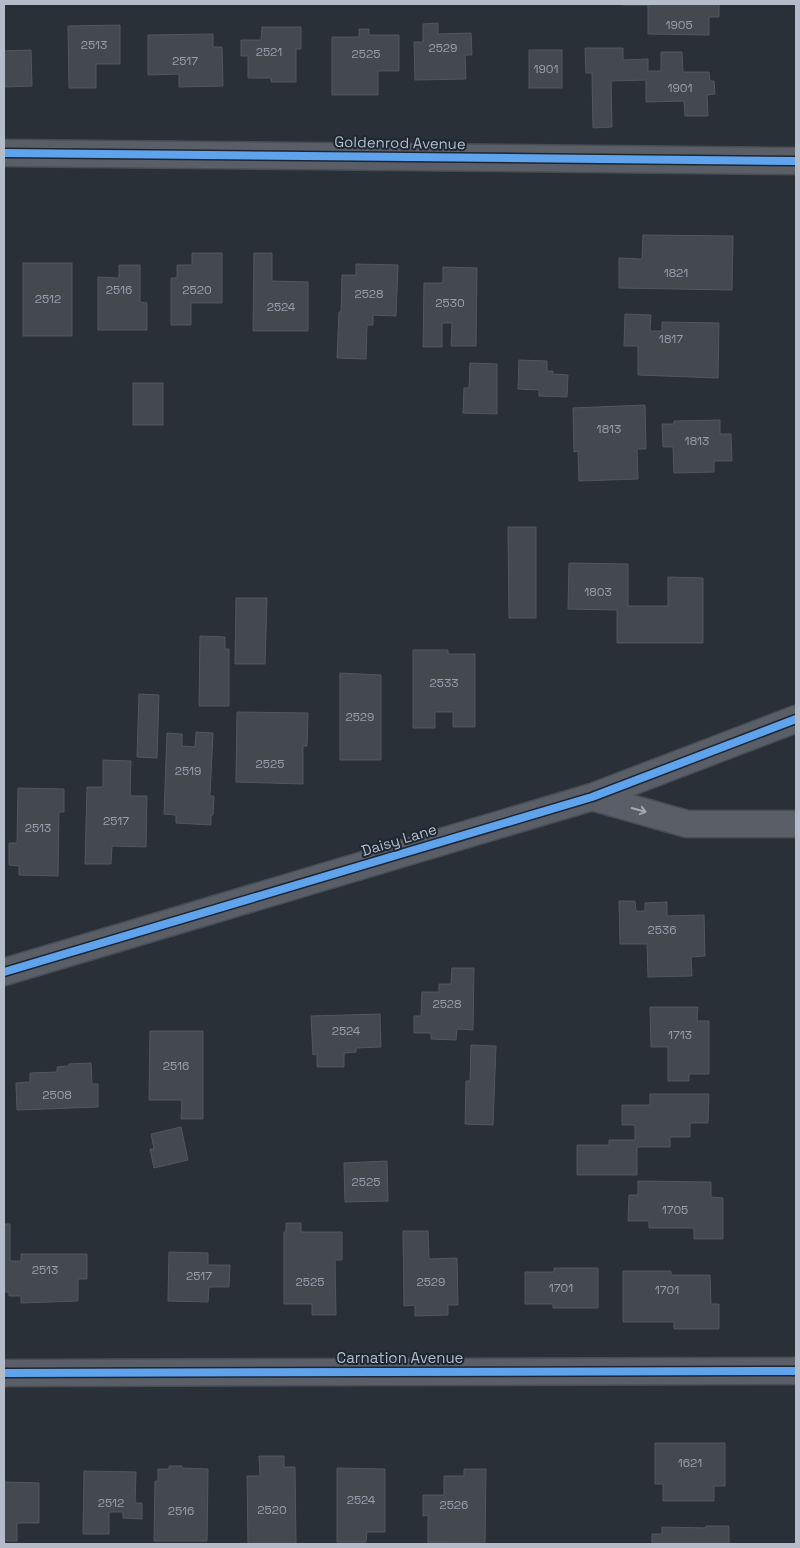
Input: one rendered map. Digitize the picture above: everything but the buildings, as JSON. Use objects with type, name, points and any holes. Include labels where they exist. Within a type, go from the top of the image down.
[{"type":"street","name":"Goldenrod Avenue","points":[[4,153],[796,161]]},
{"type":"street","name":"Daisy Lane","points":[[4,972],[592,797],[796,719]]},
{"type":"street","points":[[592,797],[687,824],[796,824]]},
{"type":"street","name":"Carnation Avenue","points":[[4,1373],[796,1371]]},
{"type":"cycle path","points":[[4,153],[796,161]]},
{"type":"cycle path","points":[[4,972],[592,797],[796,719]]},
{"type":"cycle path","points":[[4,1373],[796,1371]]}]
